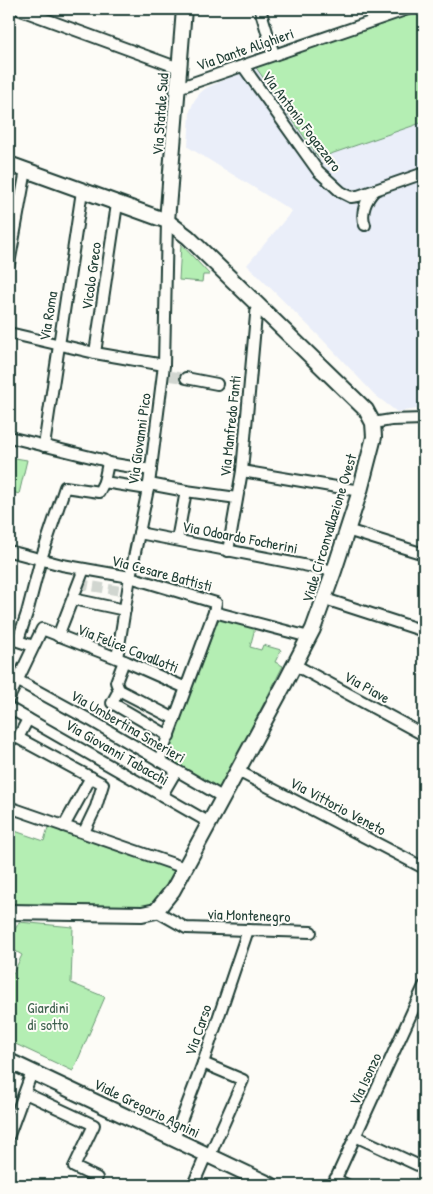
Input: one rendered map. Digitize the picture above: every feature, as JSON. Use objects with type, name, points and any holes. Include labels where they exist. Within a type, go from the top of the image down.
[{"type":"main road","name":"Via Statale Sud","points":[[167,221],[184,9]]},
{"type":"main road","points":[[9,164],[167,221],[188,237],[366,410],[373,423]]},
{"type":"main road","name":"Viale Circonvallazione Ovest","points":[[156,911],[173,890],[309,637],[325,599],[360,491],[374,437],[373,423]]},
{"type":"main road","points":[[9,912],[142,914],[156,911]]},
{"type":"main road","name":"Viale Gregorio Agnini","points":[[9,1060],[271,1185]]},
{"type":"street","points":[[18,9],[179,68]]},
{"type":"street","points":[[260,9],[274,55]]},
{"type":"street","name":"Via Dante Alighieri","points":[[178,88],[408,9]]},
{"type":"street","name":"Via Antonio Fogazzaro","points":[[243,66],[318,171],[344,194],[352,197],[424,173]]},
{"type":"street","points":[[9,264],[26,170]]},
{"type":"street","name":"Via Roma","points":[[44,446],[82,191]]},
{"type":"street","points":[[365,225],[362,216],[370,192]]},
{"type":"street","name":"Vicolo Greco","points":[[95,353],[117,204]]},
{"type":"street","name":"Via Giovanni Pico","points":[[167,221],[166,371],[151,470],[125,610],[116,682],[118,690],[112,703],[169,736]]},
{"type":"street","name":"Via Manfredo Fanti","points":[[228,551],[242,471],[257,304]]},
{"type":"street","points":[[9,333],[166,371]]},
{"type":"street","points":[[186,378],[217,384]]},
{"type":"street","points":[[373,423],[391,420],[424,419]]},
{"type":"street","points":[[9,437],[103,460],[108,463],[151,470]]},
{"type":"street","points":[[9,698],[33,646],[13,639],[27,613],[41,559],[64,487],[99,492],[104,482],[108,463]]},
{"type":"street","points":[[242,471],[360,491]]},
{"type":"street","points":[[104,482],[237,498]]},
{"type":"street","points":[[177,540],[186,491]]},
{"type":"street","points":[[347,530],[424,554]]},
{"type":"street","name":"Via Odoardo Focherini","points":[[139,533],[334,571]]},
{"type":"street","name":"Via Cesare Battisti","points":[[9,551],[62,565],[130,577],[216,603],[214,612],[309,637]]},
{"type":"street","points":[[58,636],[84,569]]},
{"type":"street","points":[[72,599],[125,610]]},
{"type":"street","points":[[325,599],[424,631]]},
{"type":"street","points":[[159,761],[214,612]]},
{"type":"street","name":"Via Felice Cavallotti","points":[[33,646],[42,629],[120,659],[186,688]]},
{"type":"street","name":"Via Piave","points":[[295,665],[424,735]]},
{"type":"street","name":"Via Umbertina Smerieri","points":[[17,680],[224,798]]},
{"type":"street","points":[[118,690],[175,718]]},
{"type":"street","name":"Via Giovanni Tabacchi","points":[[9,708],[210,823]]},
{"type":"street","points":[[28,719],[18,738],[103,784],[96,807],[84,832]]},
{"type":"street","points":[[162,795],[176,771]]},
{"type":"street","name":"Via Vittorio Veneto","points":[[238,771],[424,868]]},
{"type":"street","points":[[64,826],[91,777]]},
{"type":"street","points":[[9,807],[185,868]]},
{"type":"street","name":"via Montenegro","points":[[156,911],[186,928],[311,932]]},
{"type":"street","name":"Via Carso","points":[[174,1139],[203,1063],[248,930]]},
{"type":"street","name":"Via Isonzo","points":[[334,1182],[424,986]]},
{"type":"street","points":[[193,1185],[242,1080],[203,1063]]},
{"type":"street","points":[[9,1135],[32,1072]]},
{"type":"street","points":[[25,1093],[94,1125],[74,1167],[97,1178]]},
{"type":"street","points":[[355,1136],[424,1168]]},
{"type":"street","points":[[420,1185],[424,1178]]},
{"type":"street","points":[[334,1182],[347,1185]]},
{"type":"shaded area","points":[[255,66],[319,158],[424,122],[424,408],[397,412],[375,395],[323,340],[247,265],[292,211],[188,147],[190,111],[200,93],[206,88]]},
{"type":"green space","points":[[424,9],[424,122],[319,158],[255,66]]},
{"type":"green space","points":[[181,244],[210,275],[203,275],[202,282],[179,280]]},
{"type":"green space","points":[[9,457],[27,460],[19,494],[9,491]]},
{"type":"green space","points":[[219,618],[255,628],[250,647],[261,650],[263,645],[281,650],[275,662],[283,666],[219,791],[164,760]]},
{"type":"green space","points":[[50,821],[179,867],[161,896],[152,905],[141,910],[9,908],[9,829],[44,841]]},
{"type":"green space","name":"Giardini di sotto","points":[[19,922],[73,927],[71,983],[105,997],[73,1071],[9,1041],[9,982],[22,955],[9,947],[9,941]]},
{"type":"tunnel","points":[[170,376],[186,378]]},
{"type":"tunnel","points":[[79,584],[127,592]]}]
